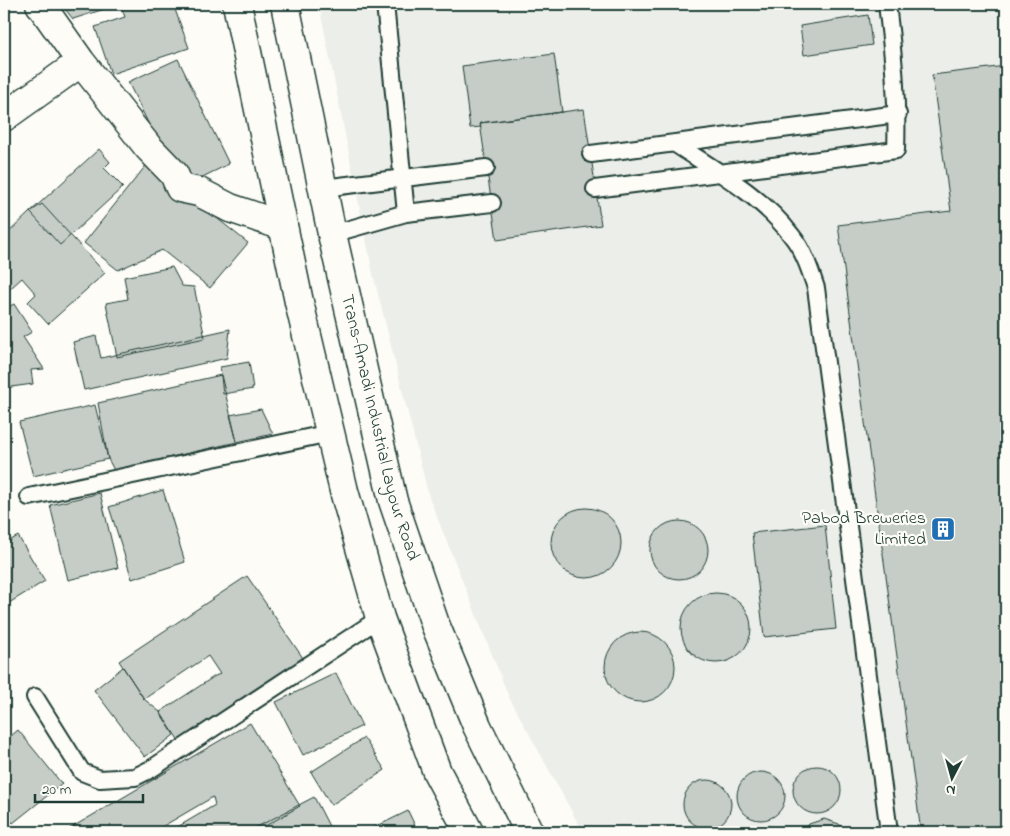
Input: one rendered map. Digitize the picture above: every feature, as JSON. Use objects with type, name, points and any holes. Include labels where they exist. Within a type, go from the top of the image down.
[{"type":"main road","points":[[40,4],[81,62],[148,147],[174,174],[180,188],[199,192],[230,208],[283,226]]},
{"type":"main road","points":[[237,4],[299,302],[344,491],[380,618],[436,772],[469,832]]},
{"type":"main road","name":"Trans-Amadi Industrial Layour Road","points":[[286,4],[332,234],[393,501],[435,624],[466,701],[529,832]]},
{"type":"main road","points":[[4,117],[81,62]]},
{"type":"lane","points":[[386,4],[406,214]]},
{"type":"lane","points":[[595,189],[896,150],[898,114],[887,4]]},
{"type":"lane","points":[[590,154],[898,114]]},
{"type":"lane","points":[[674,143],[760,202],[792,236],[806,261],[816,288],[889,832]]},
{"type":"lane","points":[[323,188],[402,180],[486,168]]},
{"type":"lane","points":[[332,234],[406,214],[492,203]]},
{"type":"lane","points":[[30,497],[330,433]]},
{"type":"lane","points":[[35,697],[82,772],[100,778],[135,777],[151,770],[380,618]]},
{"type":"shaded area","points":[[319,4],[1006,4],[1006,832],[583,832],[509,697],[429,497],[373,274]]},
{"type":"building","points":[[61,4],[120,4],[73,19]]},
{"type":"building","points":[[120,4],[173,4],[189,48],[111,74],[95,27],[125,17]]},
{"type":"building","points":[[868,15],[872,45],[804,55],[800,26]]},
{"type":"building","points":[[554,54],[562,112],[480,123],[481,127],[470,128],[462,66]]},
{"type":"building","points":[[178,59],[229,164],[180,188],[128,82]]},
{"type":"building","name":"Pabod Breweries Limited","points":[[1006,66],[1006,832],[921,832],[838,225],[951,211],[932,75]]},
{"type":"building","points":[[584,109],[601,225],[497,240],[480,123]]},
{"type":"building","points":[[99,149],[110,162],[104,168],[123,187],[60,245],[30,212]]},
{"type":"building","points":[[148,163],[248,243],[210,288],[162,250],[118,270],[84,243]]},
{"type":"building","points":[[42,204],[105,273],[48,324],[28,302],[36,294],[22,278],[4,294],[4,237],[30,212]]},
{"type":"building","points":[[172,267],[182,286],[194,287],[205,338],[117,357],[106,303],[128,299],[124,277]]},
{"type":"building","points":[[14,304],[32,332],[23,337],[44,369],[31,370],[33,384],[4,388],[4,309]]},
{"type":"building","points":[[230,329],[227,358],[84,390],[73,342],[96,336],[101,358]]},
{"type":"building","points":[[249,362],[253,389],[223,394],[220,367]]},
{"type":"building","points":[[221,375],[237,442],[114,470],[108,459],[98,403]]},
{"type":"building","points":[[95,405],[108,459],[33,476],[19,422]]},
{"type":"building","points":[[261,409],[273,434],[237,442],[230,415]]},
{"type":"building","points":[[163,490],[185,562],[132,579],[109,507]]},
{"type":"building","points":[[100,493],[118,568],[68,580],[50,505]]},
{"type":"building","points":[[586,508],[599,511],[611,518],[618,530],[621,543],[618,556],[611,568],[599,575],[586,578],[573,575],[561,568],[554,556],[551,543],[554,530],[561,518],[573,511]]},
{"type":"building","points":[[673,521],[685,521],[700,529],[708,544],[708,556],[700,571],[685,579],[673,579],[658,571],[650,556],[650,544],[658,529]]},
{"type":"building","points":[[825,525],[836,629],[764,637],[752,533]]},
{"type":"building","points":[[18,536],[45,581],[4,606],[4,544]]},
{"type":"building","points":[[247,576],[305,661],[181,744],[160,712],[220,674],[208,656],[144,699],[119,661]]},
{"type":"building","points":[[716,593],[729,596],[741,603],[748,615],[751,628],[748,641],[741,653],[729,660],[716,663],[703,660],[691,653],[684,641],[681,628],[684,615],[691,603],[703,596]]},
{"type":"building","points":[[640,632],[653,635],[665,642],[672,654],[675,667],[672,680],[665,692],[653,699],[640,702],[627,699],[615,692],[608,680],[605,667],[608,654],[615,642],[627,635]]},
{"type":"building","points":[[123,667],[144,699],[160,712],[174,735],[145,757],[94,690]]},
{"type":"building","points":[[336,673],[362,726],[303,755],[276,702]]},
{"type":"building","points":[[250,723],[300,806],[255,832],[169,832],[215,805],[213,797],[153,832],[64,832]]},
{"type":"building","points":[[18,730],[62,784],[13,823],[4,813],[4,742]]},
{"type":"building","points":[[364,738],[385,770],[331,805],[311,772]]},
{"type":"building","points":[[812,766],[822,766],[834,773],[841,785],[841,795],[834,807],[822,814],[812,814],[804,810],[797,803],[793,795],[793,785],[797,777],[804,770]]},
{"type":"building","points":[[761,772],[770,774],[778,779],[783,787],[785,796],[783,805],[778,813],[770,818],[761,820],[752,818],[744,813],[739,805],[737,796],[739,787],[744,779],[752,774]]},
{"type":"building","points":[[702,780],[712,780],[724,787],[731,799],[731,809],[724,821],[712,828],[702,828],[694,824],[687,817],[683,809],[683,799],[687,791],[694,784]]},
{"type":"building","points":[[314,797],[332,832],[258,832],[255,828]]},
{"type":"building","points":[[408,811],[418,832],[365,832]]},
{"type":"building","points":[[824,819],[839,824],[846,832],[803,832],[809,824]]},
{"type":"building","points":[[761,827],[777,827],[785,832],[753,832]]},
{"type":"place","name":"Pabod Breweries Limited","points":[[943,529]]}]
